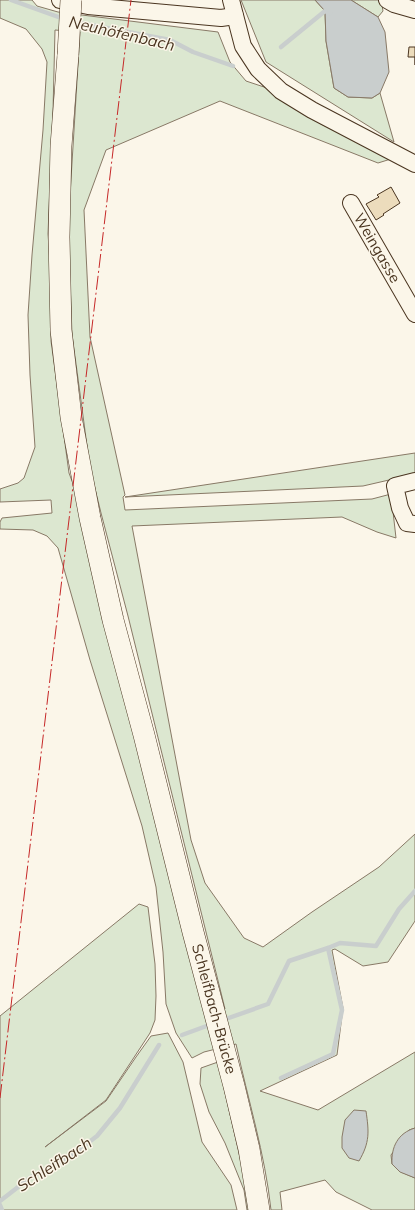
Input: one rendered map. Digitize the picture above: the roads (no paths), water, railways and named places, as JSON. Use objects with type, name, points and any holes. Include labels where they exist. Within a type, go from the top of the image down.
[{"type":"main road","name":"Schleifbach-Brücke","points":[[71,0],[61,146],[59,237],[61,330],[71,418],[90,518],[113,620],[234,1086],[249,1149],[259,1210]]},
{"type":"street","points":[[60,0],[88,6],[221,18],[234,16]]},
{"type":"street","points":[[231,0],[243,46],[258,70],[281,91],[312,110],[415,164]]},
{"type":"street","points":[[387,0],[394,4],[415,10]]},
{"type":"street","name":"Weingasse","points":[[351,202],[415,314]]},
{"type":"street","points":[[415,481],[395,486],[400,508],[407,523],[415,524]]},
{"type":"waterway","name":"Neuhöfenbach","points":[[11,0],[64,19]]},
{"type":"waterway","name":"Neuhöfenbach","points":[[281,47],[325,11],[330,13]]},
{"type":"waterway","name":"Neuhöfenbach","points":[[75,22],[170,40],[193,52],[233,66]]},
{"type":"waterway","name":"Schleifbach","points":[[223,1020],[268,1004],[289,961],[340,943],[376,946],[399,909],[415,891]]},
{"type":"waterway","points":[[281,1078],[333,1054],[342,1010],[328,948]]},
{"type":"waterway","name":"Schleifbach","points":[[182,1035],[212,1024]]},
{"type":"waterway","name":"Schleifbach","points":[[0,1201],[31,1177],[72,1155],[97,1136],[120,1108],[159,1045]]},
{"type":"waterway","name":"Schleifbach","points":[[0,1205],[2,1210]]}]
